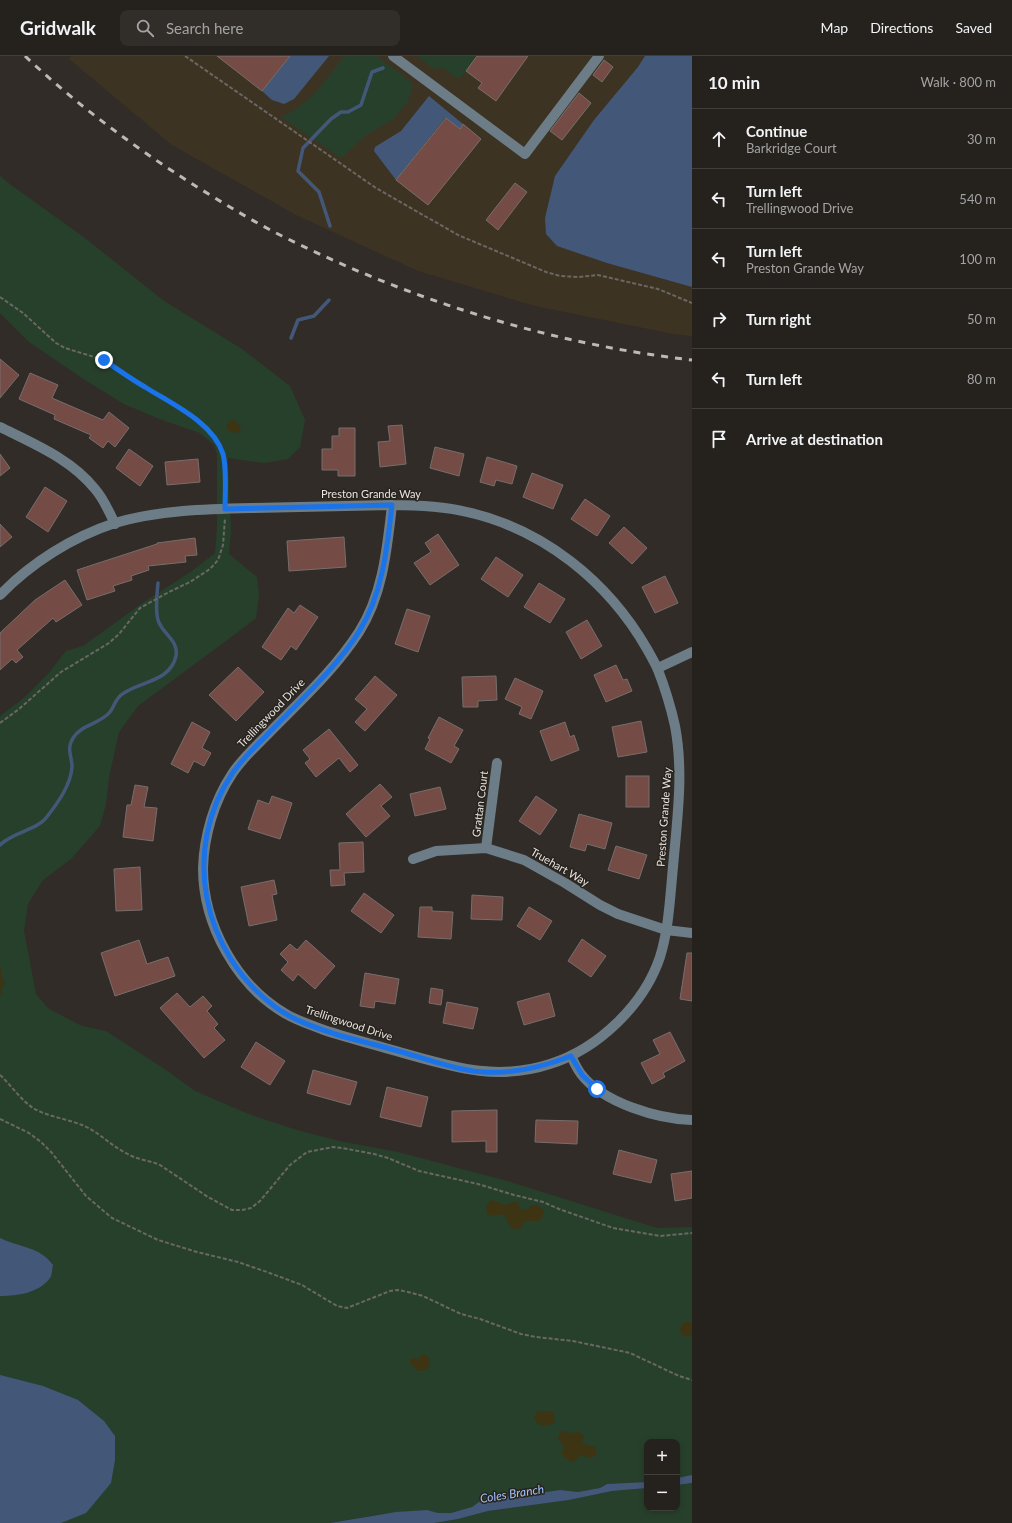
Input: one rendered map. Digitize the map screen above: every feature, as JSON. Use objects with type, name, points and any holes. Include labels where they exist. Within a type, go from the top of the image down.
[{"type":"street","points":[[393,56],[525,154],[599,56]]},
{"type":"street","points":[[0,427],[63,460],[76,469],[96,490],[103,500],[115,524]]},
{"type":"street","name":"Preston Grande Way","points":[[0,594],[25,572],[50,554],[90,534],[115,524],[168,513],[225,509],[392,505],[437,507],[467,512],[522,531],[570,561],[608,594],[626,616],[658,668],[674,722],[680,764],[678,810],[669,914],[666,930]]},
{"type":"street","name":"Trellingwood Drive","points":[[392,505],[381,581],[369,614],[360,631],[335,664],[243,759],[222,790],[211,818],[205,850],[203,871],[204,885],[212,918],[220,940],[238,970],[248,982],[274,1006],[304,1023],[458,1068],[483,1072],[501,1072],[536,1068],[552,1063],[571,1056],[598,1039],[624,1016],[636,1001],[654,971],[666,930]]},
{"type":"street","points":[[658,668],[692,652]]},
{"type":"street","name":"Grattan Court","points":[[486,848],[497,763]]},
{"type":"street","name":"Truehart Way","points":[[413,859],[436,851],[486,848],[524,860],[618,914],[666,930],[692,933]]},
{"type":"street","points":[[571,1056],[582,1075],[589,1082],[614,1099],[633,1108],[656,1115],[692,1120]]},
{"type":"path","points":[[185,56],[376,188],[458,235],[525,264],[560,276],[579,277],[598,275],[658,290],[692,303]]},
{"type":"path","points":[[0,297],[19,310],[56,343],[66,348],[104,360],[145,387],[165,398],[201,424],[218,444],[222,454],[225,509],[224,533],[218,560],[203,575],[146,605],[128,622],[119,634],[108,643],[61,672],[19,709],[0,723]]},
{"type":"path","points":[[0,1076],[33,1108],[92,1130],[126,1154],[152,1161],[160,1165],[204,1195],[232,1210],[251,1208],[260,1201],[290,1166],[307,1152],[332,1147],[374,1154],[388,1158],[419,1171],[478,1184],[543,1202],[558,1209],[613,1228],[660,1236],[692,1233]]},
{"type":"path","points":[[0,1118],[41,1142],[52,1153],[86,1196],[112,1218],[158,1240],[197,1252],[238,1262],[267,1272],[302,1285],[337,1306],[347,1308],[381,1293],[398,1290],[403,1291],[423,1296],[461,1314],[480,1319],[521,1334],[573,1341],[630,1353],[679,1376],[692,1380]]},
{"type":"shaded area","points":[[71,56],[692,56],[692,336],[673,334],[535,306],[418,271],[296,215],[172,145],[69,59]]},
{"type":"green space","points":[[344,56],[377,56],[412,83],[412,89],[408,102],[392,120],[366,135],[341,158],[281,117],[291,112],[309,99],[324,83]]},
{"type":"green space","points":[[417,56],[478,56],[460,78],[455,77],[443,68],[434,69]]},
{"type":"green space","points":[[0,176],[85,238],[164,301],[242,349],[290,386],[305,420],[300,447],[288,459],[264,463],[228,458],[231,531],[229,554],[257,577],[259,595],[256,618],[138,706],[119,732],[109,777],[106,804],[100,826],[71,859],[43,880],[28,904],[24,931],[36,994],[49,1009],[82,1026],[106,1031],[166,1070],[195,1091],[251,1115],[297,1130],[339,1141],[398,1152],[507,1181],[657,1228],[692,1227],[692,1475],[680,1477],[680,1439],[644,1439],[644,1482],[607,1484],[600,1488],[578,1492],[560,1490],[518,1496],[494,1497],[479,1502],[472,1507],[451,1513],[438,1513],[427,1510],[381,1514],[330,1523],[0,1523],[0,716],[25,697],[48,674],[66,651],[83,646],[144,602],[192,571],[215,553],[217,527],[217,454],[214,445],[200,433],[162,420],[124,404],[85,380],[29,342],[0,313]]},
{"type":"green space","points":[[692,1483],[692,1523],[434,1523],[458,1519],[488,1511],[569,1500],[612,1491],[644,1488],[644,1511],[680,1511],[680,1485]]},
{"type":"sand","points":[[231,420],[235,420],[241,428],[240,431],[235,433],[228,431],[226,425]]},
{"type":"sand","points":[[0,967],[2,971],[1,976],[5,983],[2,987],[2,993],[0,995]]},
{"type":"sand","points":[[492,1200],[505,1205],[516,1201],[521,1210],[527,1209],[532,1205],[539,1206],[544,1211],[543,1217],[538,1221],[525,1221],[520,1229],[513,1229],[509,1225],[504,1215],[491,1216],[487,1214],[486,1207]]},
{"type":"sand","points":[[687,1321],[692,1322],[692,1335],[687,1337],[682,1335],[680,1329],[682,1324]]},
{"type":"sand","points":[[424,1354],[428,1356],[430,1362],[429,1365],[427,1369],[418,1371],[410,1364],[410,1360],[412,1358],[419,1359],[420,1356]]},
{"type":"sand","points":[[539,1411],[553,1412],[555,1421],[552,1424],[547,1425],[538,1424],[534,1417]]},
{"type":"sand","points":[[562,1431],[571,1434],[576,1431],[581,1433],[584,1436],[582,1443],[595,1447],[597,1453],[590,1458],[580,1455],[578,1459],[573,1462],[564,1458],[561,1452],[564,1445],[558,1440],[559,1434]]},
{"type":"water","points":[[290,56],[329,56],[294,99],[284,104],[272,100],[262,91]]},
{"type":"water","points":[[645,56],[692,56],[692,287],[607,263],[557,246],[546,234],[545,218],[555,176],[594,120],[638,67]]},
{"type":"water","points":[[429,96],[463,124],[460,129],[445,118],[396,180],[374,151],[375,147],[401,131]]},
{"type":"water","points":[[0,1238],[42,1254],[53,1265],[50,1278],[40,1287],[27,1293],[0,1296]]},
{"type":"water","points":[[0,1375],[43,1386],[78,1400],[104,1421],[115,1436],[115,1460],[111,1483],[86,1513],[61,1523],[0,1523]]},
{"type":"water","points":[[692,1475],[692,1483],[680,1485],[680,1477]]},
{"type":"water","points":[[644,1482],[644,1488],[612,1491],[569,1500],[488,1511],[458,1519],[434,1523],[330,1523],[396,1512],[427,1510],[438,1513],[451,1513],[472,1507],[479,1502],[494,1497],[518,1496],[560,1490],[578,1492],[600,1488],[607,1484]]},
{"type":"building","points":[[217,56],[290,56],[262,91]]},
{"type":"building","points":[[477,56],[528,56],[496,101],[478,88],[482,83],[466,71]]},
{"type":"building","points":[[604,60],[613,67],[602,82],[593,75]]},
{"type":"building","points":[[579,93],[591,103],[562,140],[550,131]]},
{"type":"building","points":[[446,118],[460,129],[463,124],[481,139],[428,205],[396,180]]},
{"type":"building","points":[[515,183],[527,192],[498,230],[486,220]]},
{"type":"building","points":[[0,359],[19,375],[0,398]]},
{"type":"building","points":[[30,373],[58,385],[52,398],[103,420],[109,412],[129,428],[115,447],[108,441],[103,448],[89,438],[91,435],[54,419],[55,415],[19,399]]},
{"type":"building","points":[[402,425],[406,464],[380,467],[378,442],[390,441],[388,426]]},
{"type":"building","points":[[339,428],[355,428],[355,476],[338,476],[338,470],[322,470],[322,449],[332,449],[332,436],[339,436]]},
{"type":"building","points":[[435,447],[464,454],[459,476],[430,468]]},
{"type":"building","points":[[129,449],[153,466],[140,486],[116,468]]},
{"type":"building","points":[[0,454],[10,468],[0,476]]},
{"type":"building","points":[[487,457],[517,466],[512,484],[496,480],[494,486],[480,482]]},
{"type":"building","points":[[198,459],[200,482],[167,485],[165,462]]},
{"type":"building","points":[[532,473],[563,485],[553,509],[523,497]]},
{"type":"building","points":[[45,487],[67,501],[48,532],[26,517]]},
{"type":"building","points":[[585,499],[610,516],[597,536],[571,519]]},
{"type":"building","points":[[0,524],[12,537],[0,547]]},
{"type":"building","points":[[624,527],[647,548],[632,564],[609,543]]},
{"type":"building","points":[[438,534],[459,565],[430,585],[414,563],[431,552],[425,543]]},
{"type":"building","points":[[344,537],[346,567],[289,571],[287,541]]},
{"type":"building","points":[[195,538],[197,555],[185,556],[186,562],[148,566],[149,570],[131,576],[132,580],[113,586],[115,591],[87,600],[77,570],[157,543]]},
{"type":"building","points":[[496,557],[523,575],[508,597],[481,579]]},
{"type":"building","points":[[665,576],[678,603],[655,613],[642,587]]},
{"type":"building","points":[[65,580],[82,605],[56,622],[53,618],[17,650],[23,657],[16,663],[12,659],[0,670],[0,633],[35,600]]},
{"type":"building","points":[[539,583],[565,599],[550,623],[524,607]]},
{"type":"building","points":[[300,605],[318,617],[296,650],[291,646],[281,660],[262,647],[288,608],[294,613]]},
{"type":"building","points":[[407,609],[430,616],[418,652],[395,644]]},
{"type":"building","points":[[587,620],[602,646],[581,659],[566,632]]},
{"type":"building","points":[[616,665],[623,680],[627,679],[632,691],[606,702],[594,675]]},
{"type":"building","points":[[238,667],[264,692],[236,721],[209,695]]},
{"type":"building","points":[[375,676],[397,695],[365,731],[355,722],[367,709],[355,699]]},
{"type":"building","points":[[496,676],[497,700],[478,701],[478,707],[463,707],[462,677]]},
{"type":"building","points":[[515,678],[543,691],[531,719],[519,714],[522,707],[505,699]]},
{"type":"building","points":[[439,717],[463,730],[454,746],[459,749],[451,763],[425,749],[430,739],[428,738]]},
{"type":"building","points":[[641,721],[647,752],[618,757],[612,727]]},
{"type":"building","points":[[192,722],[210,732],[202,748],[211,753],[204,766],[194,761],[188,773],[171,764]]},
{"type":"building","points":[[565,722],[570,737],[574,735],[579,750],[551,761],[540,731]]},
{"type":"building","points":[[329,729],[358,765],[350,772],[339,758],[316,777],[305,763],[310,759],[303,750]]},
{"type":"building","points":[[626,776],[649,776],[649,807],[626,807]]},
{"type":"building","points":[[380,784],[392,797],[381,806],[390,816],[366,837],[346,814]]},
{"type":"building","points":[[135,785],[148,787],[144,807],[157,808],[153,841],[123,837],[127,805],[131,805]]},
{"type":"building","points":[[440,787],[446,809],[415,816],[410,794]]},
{"type":"building","points":[[272,796],[292,803],[280,839],[248,829],[258,800],[269,804]]},
{"type":"building","points":[[536,796],[557,810],[540,835],[519,821]]},
{"type":"building","points":[[579,814],[612,823],[605,849],[587,844],[585,851],[570,847]]},
{"type":"building","points":[[363,842],[364,872],[344,873],[345,885],[331,886],[330,870],[340,870],[339,843]]},
{"type":"building","points":[[616,846],[647,855],[639,879],[608,870]]},
{"type":"building","points":[[140,867],[142,910],[116,911],[114,869]]},
{"type":"building","points":[[274,880],[277,894],[272,895],[277,920],[249,926],[241,887]]},
{"type":"building","points":[[364,893],[394,915],[381,933],[351,911]]},
{"type":"building","points":[[472,895],[503,897],[502,920],[471,919]]},
{"type":"building","points":[[420,907],[432,907],[432,911],[453,912],[451,939],[418,937]]},
{"type":"building","points":[[529,907],[552,921],[540,940],[517,926]]},
{"type":"building","points":[[582,939],[606,956],[591,977],[568,961]]},
{"type":"building","points":[[139,940],[147,964],[168,957],[175,976],[115,996],[101,953]]},
{"type":"building","points":[[306,940],[335,966],[315,989],[298,974],[293,981],[281,970],[288,962],[280,954],[290,944],[297,950]]},
{"type":"building","points":[[687,953],[692,953],[692,1001],[680,999]]},
{"type":"building","points":[[365,973],[399,979],[395,1004],[375,1001],[374,1008],[360,1006]]},
{"type":"building","points":[[431,988],[443,990],[441,1005],[429,1003]]},
{"type":"building","points":[[177,993],[190,1007],[203,996],[212,1006],[207,1011],[218,1024],[214,1028],[225,1040],[204,1058],[160,1008]]},
{"type":"building","points":[[549,993],[555,1016],[524,1025],[517,1002]]},
{"type":"building","points":[[447,1002],[478,1008],[473,1029],[443,1023]]},
{"type":"building","points":[[670,1032],[685,1061],[663,1073],[665,1077],[652,1084],[641,1063],[660,1054],[653,1040]]},
{"type":"building","points":[[256,1042],[285,1061],[270,1085],[241,1067]]},
{"type":"building","points":[[313,1070],[357,1082],[350,1105],[307,1093]]},
{"type":"building","points":[[387,1087],[428,1097],[421,1127],[380,1117]]},
{"type":"building","points":[[497,1110],[497,1152],[486,1152],[486,1141],[452,1142],[452,1111]]},
{"type":"building","points":[[536,1120],[578,1121],[577,1144],[535,1142]]},
{"type":"building","points":[[619,1150],[657,1160],[651,1183],[613,1174]]},
{"type":"building","points":[[692,1171],[692,1198],[675,1201],[671,1174]]},
{"type":"waterway","points":[[330,226],[319,192],[298,171],[303,148],[331,119],[341,112],[348,112],[361,105],[372,72],[383,68]]},
{"type":"waterway","points":[[291,338],[298,320],[314,316],[329,300]]},
{"type":"waterway","points":[[0,845],[11,837],[42,822],[55,807],[69,781],[72,767],[70,746],[77,733],[106,716],[117,699],[128,690],[160,677],[173,665],[176,656],[175,646],[173,641],[160,625],[157,616],[156,602],[158,583]]},
{"type":"railway","points":[[25,56],[106,125],[172,171],[260,224],[331,259],[380,280],[431,299],[534,331],[639,353],[692,360]]},
{"type":"route","points":[[104,360],[183,410],[201,424],[213,437],[220,448],[224,462],[225,509],[392,505],[381,581],[369,614],[360,631],[335,664],[243,759],[222,790],[211,818],[205,850],[203,871],[204,885],[212,918],[220,940],[238,970],[248,982],[274,1006],[304,1023],[458,1068],[483,1072],[501,1072],[536,1068],[571,1056],[582,1075],[597,1089]]},
{"type":"water label","name":"Coles Branch","points":[[512,1494]]}]
